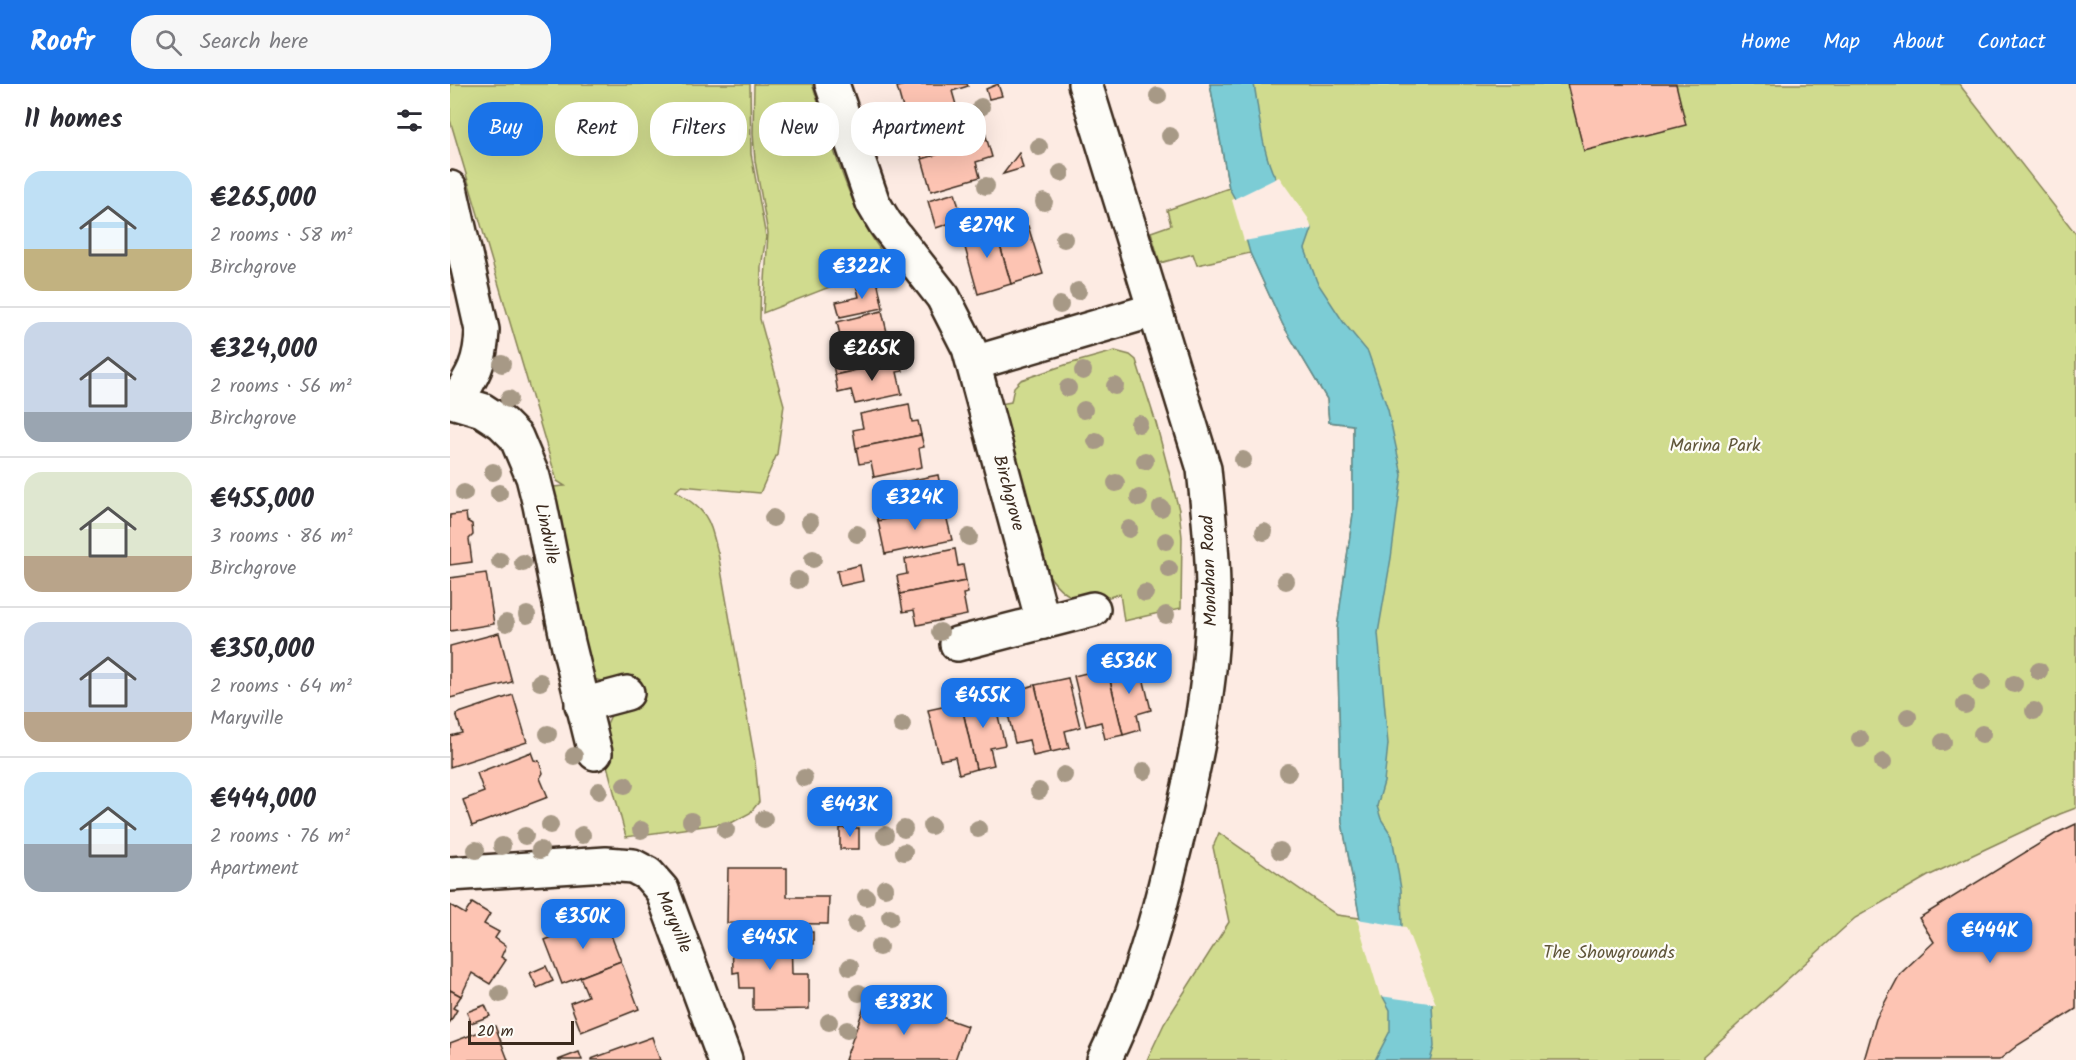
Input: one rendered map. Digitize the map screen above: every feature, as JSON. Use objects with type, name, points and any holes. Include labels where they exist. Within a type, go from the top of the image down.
[{"type":"street","name":"Birchgrove","points":[[832,84],[873,203],[885,223],[943,297],[964,336],[974,363],[1043,622]]},
{"type":"street","name":"Monahan Road","points":[[1085,84],[1204,469],[1213,593],[1211,651],[1204,710],[1195,757],[1158,915],[1133,994],[1104,1060]]},
{"type":"street","name":"Lindville","points":[[450,188],[482,330],[481,350],[472,377],[452,401],[490,414],[516,437],[533,477],[582,705],[595,753]]},
{"type":"street","points":[[974,363],[1154,310]]},
{"type":"street","points":[[957,644],[1093,609]]},
{"type":"street","points":[[582,705],[627,693]]},
{"type":"street","name":"Maryville","points":[[450,874],[606,864],[633,866],[648,874],[662,890],[725,1060]]},
{"type":"green space","points":[[450,84],[750,84],[751,154],[766,237],[761,267],[760,319],[784,405],[777,454],[760,493],[681,486],[676,491],[706,516],[712,531],[718,553],[755,761],[759,802],[750,813],[733,822],[626,837],[604,754],[608,737],[606,726],[612,713],[641,704],[633,676],[602,681],[593,679],[586,663],[553,487],[565,486],[557,481],[450,120]]},
{"type":"green space","points":[[754,84],[812,84],[818,102],[759,102],[759,156],[836,156],[860,216],[884,255],[876,269],[763,313],[768,233],[755,161]]},
{"type":"green space","name":"Marina Park","points":[[1210,84],[1959,84],[2076,234],[2076,808],[1928,876],[1855,918],[1703,1056],[1703,1060],[1147,1060],[1164,1024],[1229,922],[1213,847],[1219,833],[1337,915],[1360,918],[1342,822],[1337,629],[1353,514],[1353,425],[1329,422],[1327,399],[1283,325],[1250,253],[1197,265],[1193,254],[1160,263],[1151,232],[1171,225],[1167,210],[1229,188]]},
{"type":"green space","points":[[1115,351],[1130,355],[1136,360],[1156,423],[1179,510],[1182,537],[1181,608],[1124,621],[1120,594],[1096,600],[1076,598],[1060,589],[1045,569],[1000,404],[1011,402],[1014,387],[1021,380]]},
{"type":"water","points":[[1210,84],[1254,84],[1263,139],[1272,171],[1312,229],[1305,249],[1317,282],[1344,323],[1368,352],[1388,410],[1402,475],[1378,633],[1388,744],[1384,782],[1377,806],[1381,819],[1392,836],[1401,889],[1402,927],[1432,1004],[1434,1047],[1430,1060],[1375,1060],[1390,1031],[1390,1010],[1383,997],[1360,919],[1342,822],[1337,629],[1353,514],[1353,425],[1329,422],[1327,399],[1283,325],[1250,253],[1235,199],[1229,188]]},
{"type":"pier","points":[[1279,177],[1308,218],[1312,229],[1244,241],[1232,200]]},
{"type":"pier","points":[[1357,919],[1406,927],[1436,1004],[1380,996]]},
{"type":"building","points":[[908,84],[967,84],[968,86],[952,91],[955,102],[901,102],[897,87]]},
{"type":"building","points":[[998,84],[1002,96],[989,99],[986,89]]},
{"type":"building","points":[[1567,84],[1676,84],[1686,125],[1584,151]]},
{"type":"building","points":[[986,140],[992,157],[976,162],[980,177],[931,191],[922,159],[932,156],[986,156]]},
{"type":"building","points":[[1019,153],[1023,168],[1003,174]]},
{"type":"building","points":[[955,193],[962,219],[936,228],[928,201]]},
{"type":"building","points":[[1009,213],[1014,230],[1028,226],[1043,274],[1011,284],[992,218]]},
{"type":"building","points":[[992,218],[1011,284],[978,294],[964,244],[978,240],[974,223]]},
{"type":"building","points":[[877,280],[883,308],[840,317],[836,302],[859,297],[856,284]]},
{"type":"building","points":[[882,311],[891,349],[896,347],[900,360],[835,375],[832,360],[845,357],[837,322]]},
{"type":"building","points":[[900,360],[903,371],[897,372],[902,394],[855,404],[851,390],[838,393],[835,375]]},
{"type":"building","points":[[909,404],[912,422],[918,421],[921,435],[856,448],[853,430],[863,428],[860,414]]},
{"type":"building","points":[[921,435],[924,447],[919,448],[922,467],[874,477],[871,462],[859,464],[856,448]]},
{"type":"building","points":[[938,475],[944,507],[878,521],[874,505],[887,503],[883,486]]},
{"type":"building","points":[[944,507],[952,540],[885,554],[878,521]]},
{"type":"building","points":[[466,513],[467,521],[472,524],[473,535],[469,539],[472,562],[450,565],[450,515]]},
{"type":"building","points":[[955,549],[958,566],[963,565],[966,581],[900,594],[897,576],[907,574],[905,559]]},
{"type":"building","points":[[860,565],[863,581],[840,586],[837,571]]},
{"type":"building","points":[[486,573],[494,624],[450,631],[450,578]]},
{"type":"building","points":[[966,581],[968,593],[963,594],[967,615],[917,625],[914,610],[903,612],[900,594]]},
{"type":"building","points":[[499,633],[512,682],[450,698],[450,646]]},
{"type":"building","points":[[1139,661],[1151,710],[1137,714],[1140,730],[1123,735],[1107,668]]},
{"type":"building","points":[[1107,668],[1123,735],[1105,739],[1101,722],[1086,726],[1074,676]]},
{"type":"building","points":[[1068,678],[1080,727],[1065,731],[1069,748],[1051,752],[1035,685]]},
{"type":"building","points":[[1035,685],[1051,752],[1033,756],[1029,740],[1015,743],[1003,694]]},
{"type":"building","points":[[513,695],[527,742],[450,767],[450,736],[462,733],[456,714]]},
{"type":"building","points":[[993,695],[1005,745],[990,748],[994,765],[976,769],[961,703]]},
{"type":"building","points":[[961,703],[976,769],[959,774],[955,757],[940,760],[928,710]]},
{"type":"building","points":[[531,752],[534,760],[539,761],[543,773],[540,778],[548,797],[472,826],[463,800],[484,792],[477,773]]},
{"type":"building","points":[[2076,824],[2076,1009],[2018,1045],[1999,1060],[1864,1060],[1876,1019],[1900,974],[1934,942],[1919,918],[2055,834]]},
{"type":"building","points":[[840,828],[859,828],[859,849],[840,849]]},
{"type":"building","points":[[728,868],[787,868],[787,897],[829,897],[828,924],[727,923]]},
{"type":"building","points":[[472,903],[490,914],[484,924],[499,932],[495,938],[506,946],[501,957],[506,960],[490,984],[472,973],[461,996],[450,990],[450,905],[465,914]]},
{"type":"building","points":[[604,917],[621,961],[562,984],[545,940]]},
{"type":"building","points":[[791,932],[792,974],[809,974],[809,1009],[753,1010],[753,988],[740,988],[739,972],[733,973],[732,934]]},
{"type":"building","points":[[799,932],[813,932],[813,944],[799,944]]},
{"type":"building","points":[[621,961],[639,1009],[581,1032],[570,1003],[588,996],[580,977]]},
{"type":"building","points":[[546,966],[553,981],[537,988],[530,973]]},
{"type":"building","points":[[450,990],[461,996],[453,1008],[457,1010],[450,1022]]},
{"type":"building","points":[[867,999],[930,1022],[933,1014],[967,1026],[955,1060],[845,1060]]},
{"type":"building","points":[[485,1005],[490,1016],[471,1023],[467,1012]]},
{"type":"building","points":[[495,1026],[508,1060],[450,1060],[450,1043]]},
{"type":"building","points":[[652,1037],[660,1060],[591,1060],[591,1059]]},
{"type":"building","points":[[579,1052],[582,1060],[558,1060]]},
{"type":"park label","name":"The Showgrounds","points":[[1609,953]]}]
